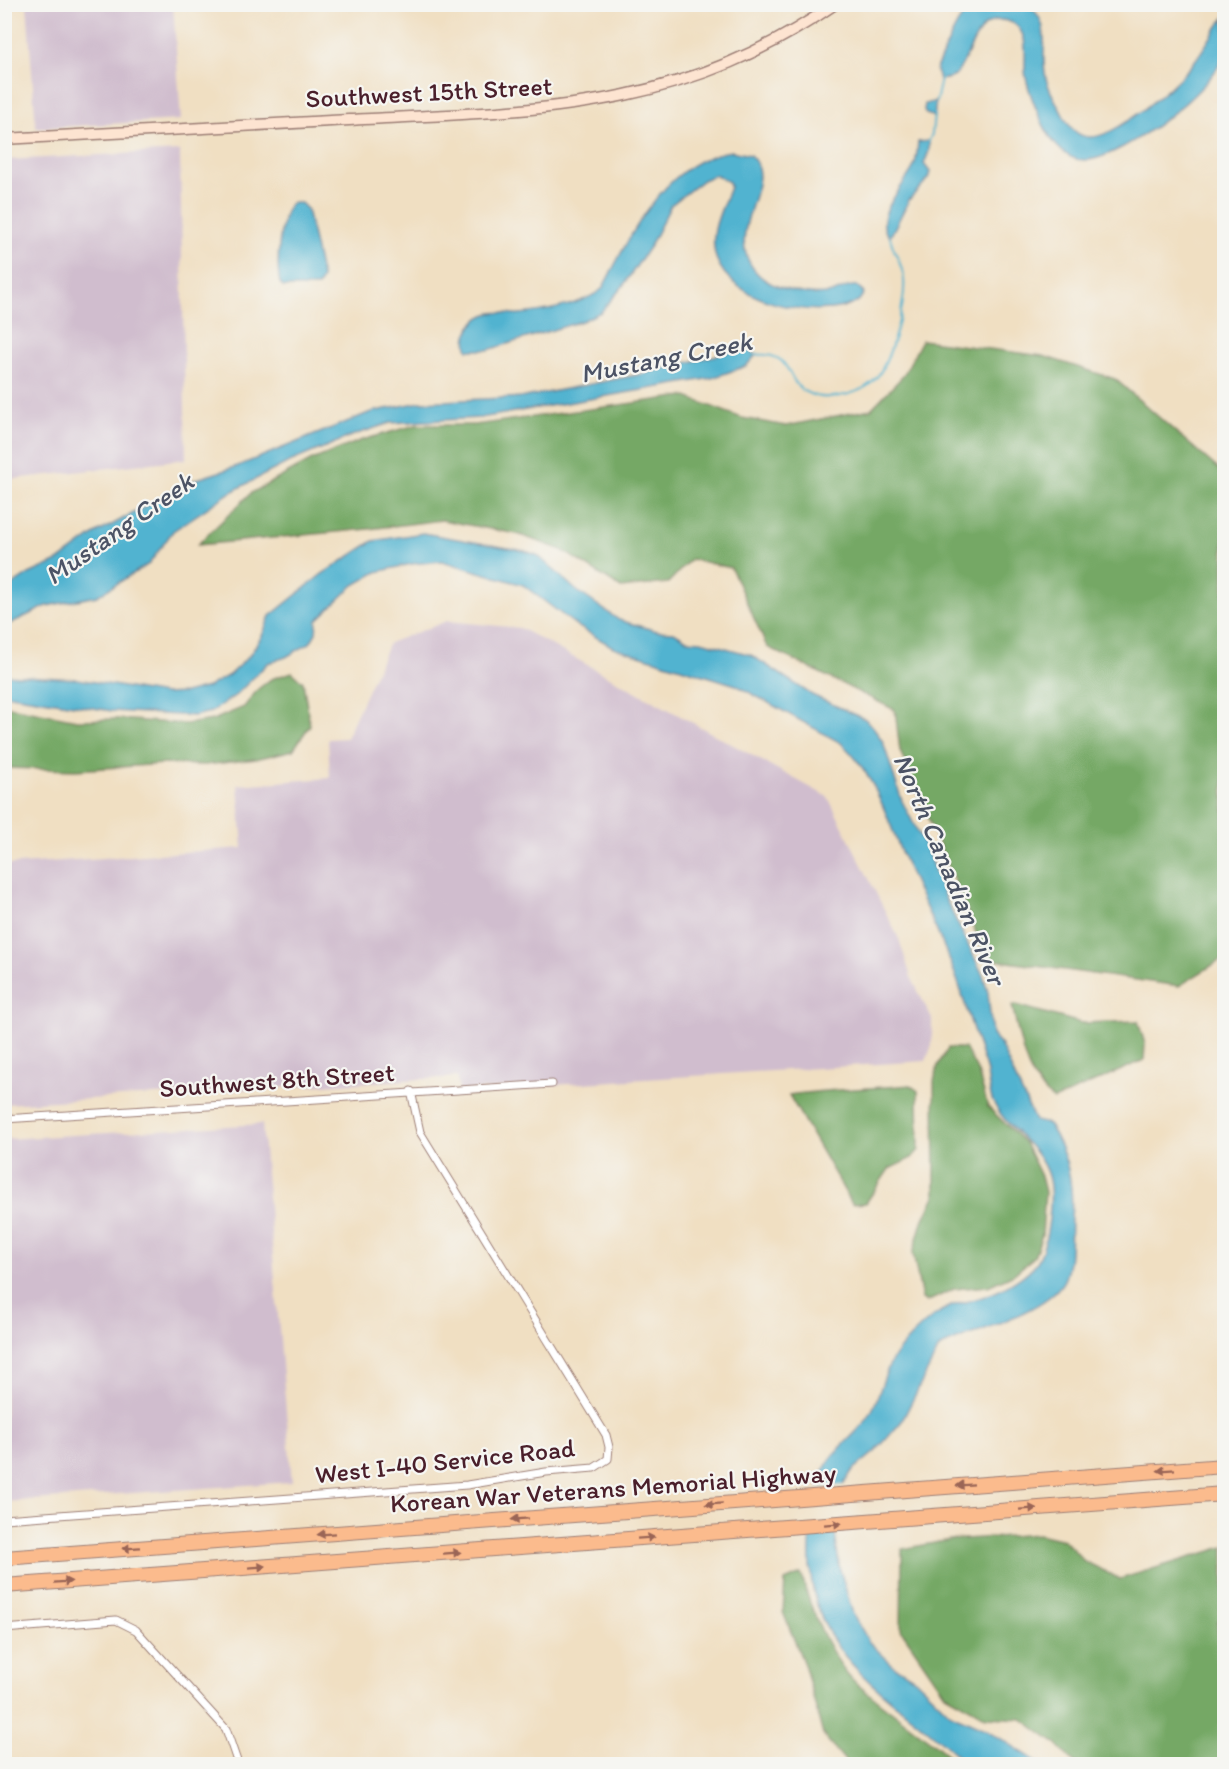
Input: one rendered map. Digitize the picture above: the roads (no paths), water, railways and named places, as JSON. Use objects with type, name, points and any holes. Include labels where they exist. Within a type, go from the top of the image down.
[{"type":"highway","name":"Korean War Veterans Memorial Highway","points":[[4,1558],[1224,1466]]},
{"type":"highway","name":"Korean War Veterans Memorial Highway","points":[[4,1586],[1224,1494]]},
{"type":"main road","name":"Southwest 15th Street","points":[[4,139],[512,111],[596,102],[669,86],[733,62],[786,36],[836,4]]},
{"type":"street","name":"Southwest 8th Street","points":[[4,1119],[265,1104],[411,1091],[552,1084]]},
{"type":"street","name":"West I-40 Service Road","points":[[4,1519],[467,1485],[546,1472],[594,1468],[608,1459],[609,1447],[606,1435],[420,1132],[414,1118],[411,1091]]},
{"type":"street","points":[[4,1629],[116,1620],[136,1630],[226,1730],[238,1764]]},
{"type":"water","points":[[975,4],[1028,5],[1035,12],[1043,27],[1045,73],[1050,89],[1068,123],[1077,133],[1090,137],[1114,129],[1158,98],[1190,67],[1224,18],[1225,50],[1217,69],[1204,85],[1165,119],[1122,148],[1103,156],[1079,160],[1068,156],[1059,148],[1043,125],[1026,78],[1022,34],[1013,23],[1001,20],[983,27],[956,75],[940,80],[936,72],[937,66],[957,24]]},
{"type":"water","points":[[936,101],[934,117],[926,114],[925,104]]},
{"type":"water","points":[[929,141],[929,151],[924,164],[930,172],[928,179],[909,200],[890,237],[885,229],[884,221],[887,211],[914,166],[918,142]]},
{"type":"water","points":[[731,151],[750,155],[758,166],[759,180],[746,226],[744,242],[747,258],[758,274],[772,284],[810,294],[827,294],[856,286],[864,293],[858,302],[821,310],[800,309],[757,297],[739,287],[725,274],[716,258],[715,230],[730,187],[729,182],[715,175],[703,180],[671,205],[650,246],[623,286],[601,312],[582,321],[488,350],[468,350],[468,332],[479,318],[485,315],[519,314],[552,309],[585,299],[602,289],[638,224],[668,185],[687,169],[707,158]]},
{"type":"water","points":[[291,203],[301,203],[307,209],[322,278],[318,287],[283,287],[280,283],[278,265],[281,230]]},
{"type":"water","points":[[745,348],[756,355],[746,366],[712,378],[480,418],[390,423],[354,435],[287,463],[231,492],[173,531],[149,564],[97,596],[47,606],[5,626],[5,590],[29,574],[58,561],[95,534],[194,480],[238,466],[371,412],[421,402],[525,397],[642,374]]},
{"type":"water","points":[[423,533],[537,555],[576,590],[619,620],[657,631],[674,632],[687,640],[701,641],[751,655],[812,695],[865,719],[883,742],[902,801],[926,848],[946,900],[983,975],[988,992],[992,1035],[1000,1044],[1035,1121],[1048,1124],[1065,1158],[1072,1206],[1070,1249],[1065,1278],[1057,1290],[1044,1301],[939,1348],[902,1421],[876,1451],[852,1471],[840,1490],[833,1515],[839,1566],[853,1614],[869,1642],[895,1667],[915,1679],[951,1714],[987,1730],[1041,1764],[965,1763],[859,1671],[838,1646],[822,1618],[812,1585],[810,1535],[818,1485],[830,1460],[871,1413],[895,1356],[916,1332],[940,1312],[998,1291],[1033,1267],[1044,1244],[1050,1208],[1050,1185],[1044,1165],[1038,1155],[1006,1121],[993,1102],[985,1065],[947,954],[878,796],[853,755],[841,743],[736,685],[613,647],[577,626],[523,585],[442,561],[411,564],[377,572],[354,585],[317,620],[316,633],[310,643],[286,657],[268,663],[236,695],[211,712],[194,716],[112,711],[5,694],[4,675],[78,679],[164,694],[185,693],[208,687],[229,675],[249,656],[262,636],[270,616],[322,574],[373,541]]},
{"type":"waterway","name":"Mustang Creek","points":[[936,102],[941,79]]},
{"type":"waterway","name":"Mustang Creek","points":[[928,143],[932,134],[934,114]]},
{"type":"waterway","name":"Mustang Creek","points":[[755,355],[778,358],[802,390],[818,396],[846,395],[871,383],[882,369],[887,357],[903,302],[903,274],[890,237]]},
{"type":"water label","name":"North Canadian River","points":[[950,869]]}]
